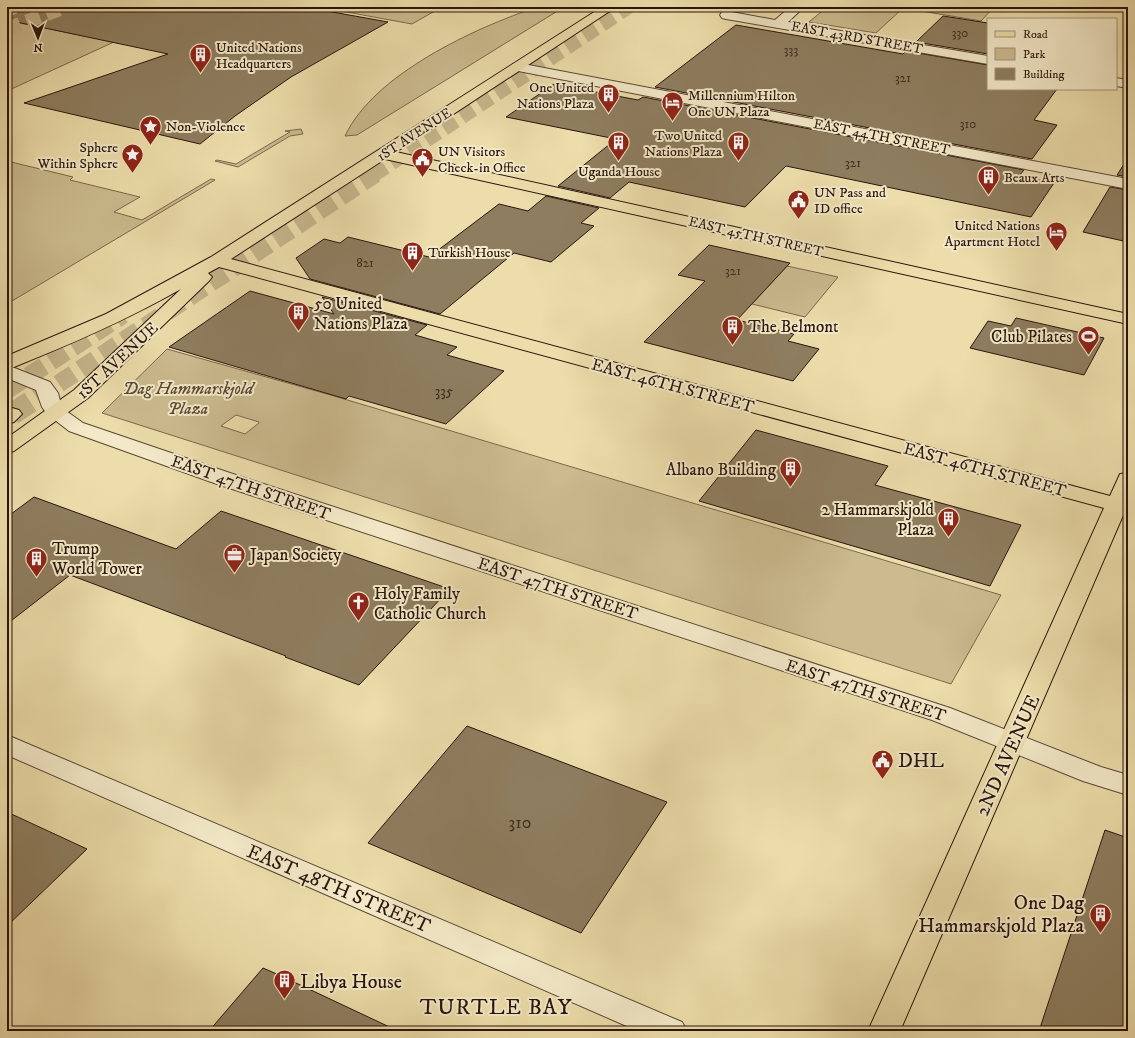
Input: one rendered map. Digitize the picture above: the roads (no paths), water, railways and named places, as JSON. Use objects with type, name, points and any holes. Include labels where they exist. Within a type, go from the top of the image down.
[{"type":"main road","name":"1ST AVENUE","points":[[7,363],[74,336],[120,315],[155,297],[188,276],[217,261],[610,7]]},
{"type":"main road","name":"EAST 45TH STREET","points":[[384,154],[1128,319]]},
{"type":"main road","name":"1ST AVENUE","points":[[7,447],[56,414],[81,394],[157,323],[217,261]]},
{"type":"main road","name":"EAST 46TH STREET","points":[[217,261],[1122,506]]},
{"type":"main road","name":"2ND AVENUE","points":[[884,1031],[1013,742],[1122,506],[1128,479]]},
{"type":"street","points":[[777,24],[798,7]]},
{"type":"street","name":"EAST 43RD STREET","points":[[726,15],[987,60]]},
{"type":"street","name":"EAST 44TH STREET","points":[[518,67],[1128,184]]},
{"type":"street","points":[[1117,82],[1128,84]]},
{"type":"street","points":[[7,371],[43,386],[48,390],[52,406],[56,414]]},
{"type":"street","name":"EAST 47TH STREET","points":[[56,414],[76,427],[222,478],[941,714],[1092,774],[1128,785]]},
{"type":"street","name":"EAST 48TH STREET","points":[[7,744],[671,1031]]},
{"type":"tunnel","points":[[7,10],[15,7]]},
{"type":"tunnel","points":[[7,29],[65,7]]},
{"type":"tunnel","points":[[374,175],[629,7]]},
{"type":"tunnel","points":[[37,398],[375,174]]},
{"type":"tunnel","points":[[7,390],[123,315]]},
{"type":"tunnel","points":[[12,414],[38,397]]},
{"type":"place","name":"United Nations Headquarters","points":[[200,74]]},
{"type":"place","name":"One United Nations Plaza","points":[[609,114]]},
{"type":"place","name":"Millennium Hilton One UN Plaza","points":[[672,122]]},
{"type":"place","name":"Non-Violence","points":[[151,146]]},
{"type":"place","name":"Uganda House","points":[[619,162]]},
{"type":"place","name":"Two United Nations Plaza","points":[[738,162]]},
{"type":"place","name":"Sphere Within Sphere","points":[[133,174]]},
{"type":"place","name":"UN Visitors Check-in Office","points":[[422,178]]},
{"type":"place","name":"Beaux Arts","points":[[989,196]]},
{"type":"place","name":"UN Pass and ID office","points":[[798,220]]},
{"type":"place","name":"United Nations Apartment Hotel","points":[[1056,252]]},
{"type":"place","name":"Turkish House","points":[[413,272]]},
{"type":"place","name":"50 United Nations Plaza","points":[[298,332]]},
{"type":"place","name":"The Belmont","points":[[732,346]]},
{"type":"place","name":"Club Pilates","points":[[1088,356]]},
{"type":"place","name":"Albano Building","points":[[791,488]]},
{"type":"place","name":"2 Hammarskjold Plaza","points":[[949,538]]},
{"type":"place","name":"Japan Society","points":[[234,574]]},
{"type":"place","name":"Trump World Tower","points":[[37,578]]},
{"type":"place","name":"Holy Family Catholic Church","points":[[358,622]]},
{"type":"place","name":"DHL","points":[[882,780]]},
{"type":"place","name":"One Dag Hammarskjold Plaza","points":[[1100,934]]},
{"type":"place","name":"Libya House","points":[[284,1000]]},
{"type":"district","name":"TURTLE BAY","points":[[496,1006]]},
{"type":"park label","name":"Dag Hammarskjold Plaza","points":[[188,398]]}]
